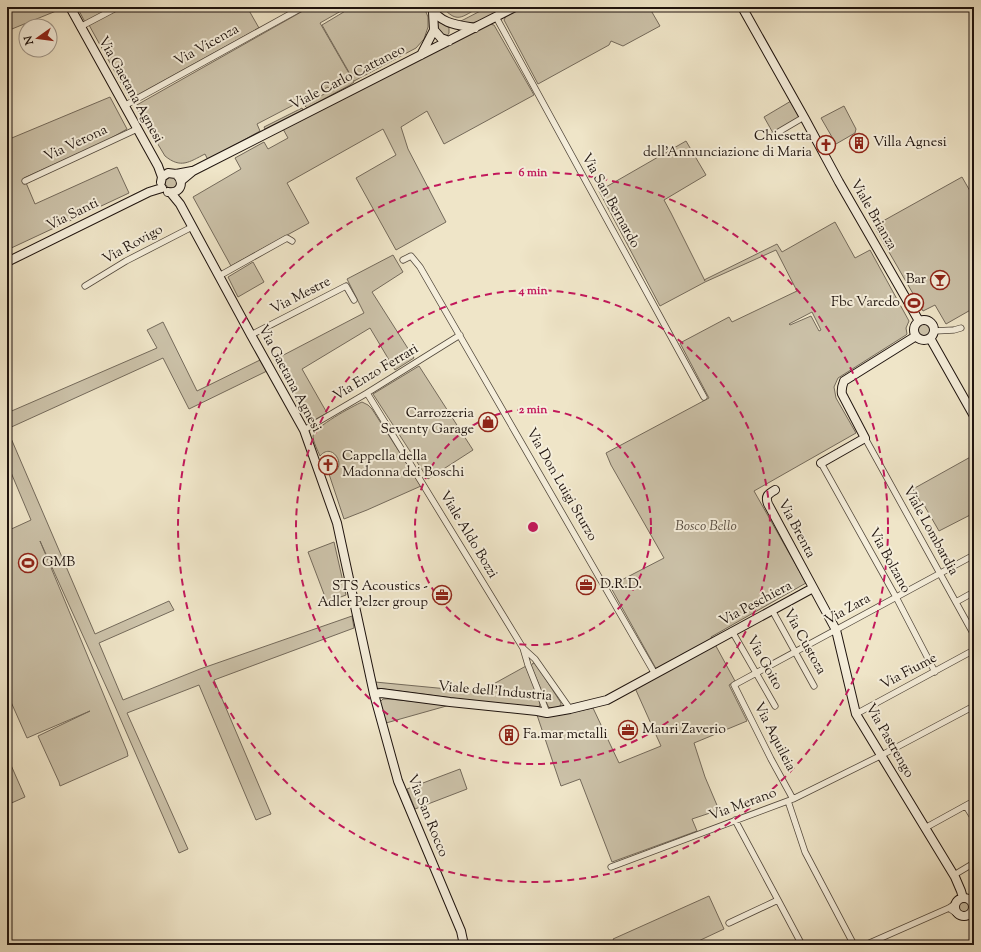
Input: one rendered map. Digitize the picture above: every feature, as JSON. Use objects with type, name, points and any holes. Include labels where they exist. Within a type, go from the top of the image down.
[{"type":"street","name":"Via Gaetana Agnesi","points":[[70,7],[158,166],[170,180],[192,227],[304,430],[337,523],[374,694]]},
{"type":"street","name":"Via Gaetana Agnesi","points":[[80,27],[118,7]]},
{"type":"street","name":"Via Vicenza","points":[[124,106],[303,7]]},
{"type":"street","name":"Viale Carlo Cattaneo","points":[[170,180],[193,171],[514,7]]},
{"type":"street","points":[[742,7],[805,119],[770,137]]},
{"type":"street","points":[[432,9],[442,19],[451,24],[475,28]]},
{"type":"street","points":[[421,55],[434,30],[432,9]]},
{"type":"street","name":"Via San Bernardo","points":[[496,17],[704,397]]},
{"type":"street","points":[[434,30],[441,38],[449,41],[451,24]]},
{"type":"street","name":"Viale Brianza","points":[[805,119],[919,321]]},
{"type":"street","name":"Via Verona","points":[[25,180],[137,129]]},
{"type":"street","name":"Via Gaetana Agnesi","points":[[170,180],[166,192],[171,193],[180,204]]},
{"type":"street","name":"Via Santi","points":[[7,262],[149,192],[170,180]]},
{"type":"street","name":"Via Rovigo","points":[[85,286],[126,261],[192,227]]},
{"type":"street","points":[[219,276],[287,238],[292,241]]},
{"type":"street","name":"Via Don Luigi Sturzo","points":[[403,260],[411,256],[420,267],[655,674]]},
{"type":"street","name":"Via Mestre","points":[[251,335],[346,286],[354,300]]},
{"type":"street","points":[[926,320],[929,321],[934,327],[934,331],[930,338],[921,340],[913,331],[914,325],[919,321],[926,320]]},
{"type":"street","points":[[934,331],[954,330],[961,328]]},
{"type":"street","name":"Via Enzo Ferrari","points":[[304,430],[460,336]]},
{"type":"street","points":[[821,463],[865,438],[843,398],[841,391],[844,381],[916,336]]},
{"type":"street","points":[[930,338],[974,416]]},
{"type":"street","name":"Viale Aldo Bozzi","points":[[367,393],[523,648],[547,713]]},
{"type":"street","name":"Viale Lombardia","points":[[865,438],[974,635]]},
{"type":"street","name":"Via Bolzano","points":[[821,463],[896,597],[935,672]]},
{"type":"street","name":"Via Brenta","points":[[775,490],[768,494],[766,499],[811,586]]},
{"type":"street","name":"Via Zara","points":[[734,685],[974,555]]},
{"type":"street","name":"Via Peschiera","points":[[655,674],[772,610],[811,586]]},
{"type":"street","name":"Via Pastrengo","points":[[811,586],[836,630],[856,714],[970,903]]},
{"type":"street","points":[[956,602],[974,592]]},
{"type":"street","name":"Via Custoza","points":[[772,610],[814,686]]},
{"type":"street","points":[[967,623],[974,620]]},
{"type":"street","name":"Via Goito","points":[[732,631],[774,706]]},
{"type":"street","name":"Viale Aldo Bozzi","points":[[523,648],[535,659],[570,709]]},
{"type":"street","name":"Via Fiume","points":[[856,714],[974,650]]},
{"type":"street","name":"Viale dell'Industria","points":[[374,694],[382,693],[547,713],[607,700],[655,674]]},
{"type":"street","name":"Via Aquileia","points":[[734,685],[790,800],[805,852],[854,945]]},
{"type":"street","name":"Via San Rocco","points":[[374,694],[398,781],[461,931],[464,945]]},
{"type":"street","name":"Via Merano","points":[[611,867],[790,800],[880,756],[974,706]]},
{"type":"street","points":[[926,828],[974,802]]},
{"type":"street","points":[[966,806],[974,819]]},
{"type":"street","points":[[735,820],[802,945]]},
{"type":"street","points":[[956,878],[974,863]]},
{"type":"street","points":[[865,945],[952,906],[959,899],[970,903],[970,917],[958,914],[955,907],[952,906]]},
{"type":"street","points":[[729,923],[778,900]]},
{"type":"green space","points":[[7,7],[60,7],[61,9],[39,18],[18,18],[18,27],[7,31]]},
{"type":"green space","points":[[77,7],[113,7],[85,22]]},
{"type":"green space","points":[[122,7],[247,7],[259,28],[130,99],[89,25]]},
{"type":"green space","points":[[310,7],[348,7],[320,23],[354,82],[307,108],[305,106],[331,90],[328,87],[257,124],[260,131],[208,160],[205,154],[185,163],[176,162],[165,156],[135,106]]},
{"type":"green space","points":[[352,7],[424,7],[428,17],[428,27],[424,39],[416,48],[354,81],[322,25]]},
{"type":"green space","points":[[442,7],[480,7],[464,16],[456,17],[452,16]]},
{"type":"green space","points":[[488,7],[508,7],[473,23],[458,22],[463,20]]},
{"type":"green space","points":[[521,7],[649,7],[660,26],[623,46],[611,41],[609,45],[538,84],[504,20],[507,14]]},
{"type":"green space","points":[[436,17],[449,28],[449,33],[447,36],[445,37],[439,32]]},
{"type":"green space","points":[[489,24],[494,25],[534,95],[444,144],[427,111],[401,127],[408,149],[446,222],[396,250],[356,178],[396,155],[383,129],[287,183],[309,223],[231,266],[193,197],[241,169],[235,158],[264,142],[268,149],[288,138],[283,129]]},
{"type":"green space","points":[[110,97],[127,129],[106,141],[24,178],[35,204],[117,167],[129,193],[7,250],[7,140]]},
{"type":"green space","points":[[791,101],[800,117],[773,133],[764,117]]},
{"type":"green space","points":[[844,106],[856,129],[855,133],[836,144],[821,118]]},
{"type":"green space","points":[[302,108],[303,110],[265,129],[264,127]]},
{"type":"green space","name":"Bosco Bello","points":[[686,141],[706,175],[664,200],[704,280],[777,244],[782,252],[835,222],[855,258],[870,250],[909,321],[906,328],[906,335],[838,378],[834,387],[836,398],[856,433],[754,491],[806,583],[711,637],[735,681],[729,685],[747,721],[694,743],[705,777],[719,810],[692,819],[697,831],[612,862],[580,779],[561,786],[537,715],[563,714],[593,708],[619,763],[661,746],[635,688],[659,674],[610,586],[664,558],[611,465],[606,453],[709,398],[680,343],[729,317],[732,322],[797,291],[776,250],[705,282],[660,306],[599,191]],"holes":[[[812,312],[821,330],[819,331],[811,316],[790,325],[789,324]]]},
{"type":"green space","points":[[173,176],[176,177],[176,187],[169,188],[166,187],[165,180],[166,177]]},
{"type":"green space","points":[[962,177],[974,198],[974,308],[946,324],[935,305],[923,311],[874,226]]},
{"type":"green space","points":[[393,255],[403,272],[372,292],[414,358],[395,370],[370,328],[302,369],[327,413],[309,423],[274,360],[364,313],[347,279]]},
{"type":"green space","points":[[253,262],[264,282],[238,297],[228,277]]},
{"type":"green space","points":[[163,322],[197,391],[260,360],[267,371],[189,409],[163,358],[7,429],[7,413],[157,348],[147,330]]},
{"type":"green space","points":[[922,324],[926,324],[930,330],[926,336],[922,336],[918,332],[918,328]]},
{"type":"green space","points":[[419,366],[473,450],[428,479],[373,394]]},
{"type":"green space","points":[[362,402],[372,409],[421,486],[344,519],[329,474],[335,471],[339,462],[334,454],[330,452],[325,452],[320,456],[313,436],[320,427],[327,422]]},
{"type":"green space","points":[[7,429],[95,634],[169,601],[174,610],[99,643],[123,700],[200,669],[352,616],[354,628],[214,680],[271,814],[256,820],[199,685],[127,713],[188,849],[179,853],[114,704],[40,541],[128,756],[60,786],[38,736],[90,711],[27,738],[7,693],[7,531],[31,520],[7,463]]},
{"type":"green space","points":[[974,455],[974,513],[939,531],[913,489]]},
{"type":"green space","points":[[334,542],[346,595],[327,602],[308,552]]},
{"type":"green space","points":[[533,663],[536,664],[561,703],[561,705],[557,708],[550,708],[548,706],[531,666]]},
{"type":"green space","points":[[526,666],[539,699],[539,707],[536,708],[376,688],[375,682],[479,692]]},
{"type":"green space","points":[[383,699],[450,705],[386,723],[380,702]]},
{"type":"green space","points":[[7,756],[25,797],[7,805]]},
{"type":"green space","points":[[460,769],[467,789],[415,809],[407,789]]},
{"type":"green space","points":[[709,896],[724,929],[690,945],[616,945],[613,939]]},
{"type":"green space","points":[[962,901],[966,901],[970,907],[966,913],[962,913],[958,909],[958,905]]},
{"type":"place","name":"Villa Agnesi","points":[[859,143]]},
{"type":"place","name":"Chiesetta dell'Annunciazione di Maria","points":[[826,145]]},
{"type":"place","name":"Bar","points":[[940,280]]},
{"type":"place","name":"Fbc Varedo","points":[[914,303]]},
{"type":"place","name":"Carrozzeria Seventy Garage","points":[[488,422]]},
{"type":"place","name":"Cappella della Madonna dei Boschi","points":[[328,465]]},
{"type":"place","name":"GMB","points":[[28,563]]},
{"type":"place","name":"D.R.D.","points":[[586,585]]},
{"type":"place","name":"STS Acoustics - Adler Pelzer group","points":[[442,595]]},
{"type":"place","name":"Mauri Zaverio","points":[[628,730]]},
{"type":"place","name":"Fa.mar metalli","points":[[509,735]]}]
